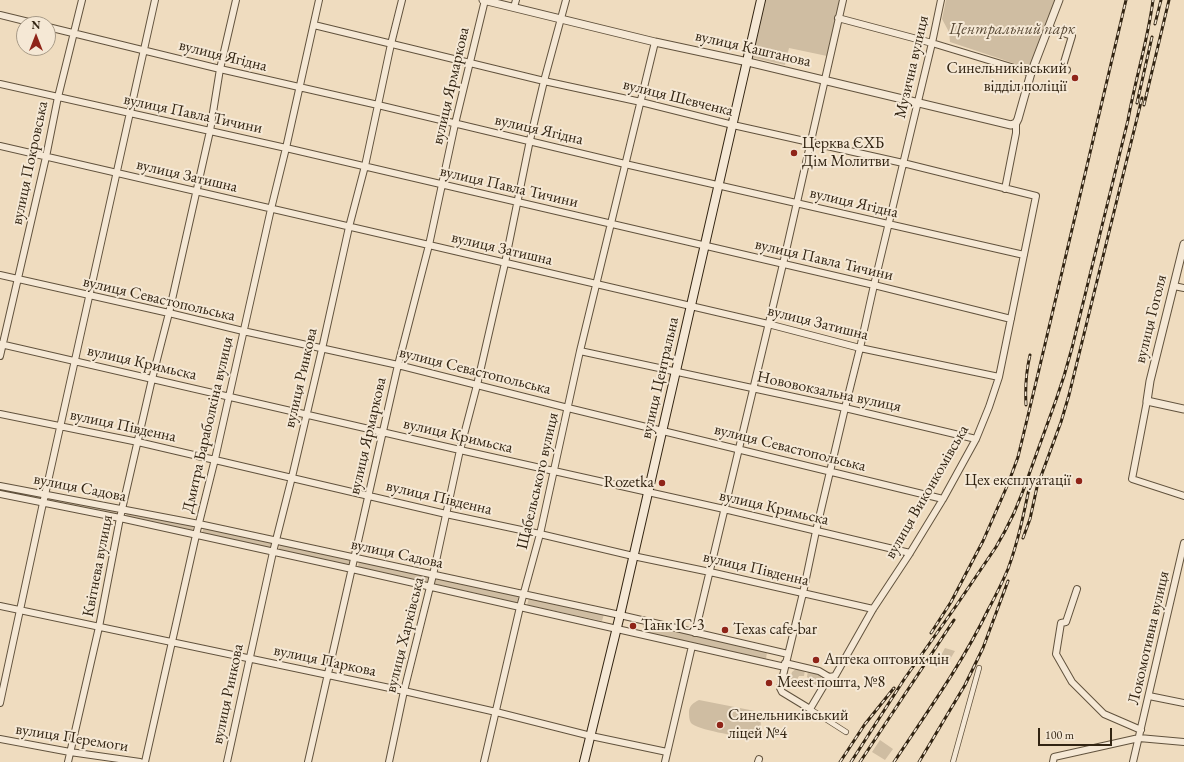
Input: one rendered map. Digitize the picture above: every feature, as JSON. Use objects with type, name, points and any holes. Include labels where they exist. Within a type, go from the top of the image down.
[{"type":"main road","name":"вулиця Центральна","points":[[584,762],[620,615],[761,0]]},
{"type":"street","name":"вулиця Покровська","points":[[0,356],[1,344],[18,280],[58,97],[82,0]]},
{"type":"street","points":[[0,703],[155,0]]},
{"type":"street","name":"Квітнева вулиця","points":[[68,762],[99,627],[122,509],[169,313],[210,131],[220,69],[236,0]]},
{"type":"street","name":"Дмитра Бараболкіна вулиця","points":[[145,762],[196,535],[215,460],[270,209],[286,148],[319,0]]},
{"type":"street","name":"вулиця Ринкова","points":[[227,762],[275,540],[292,477],[349,227],[365,166],[402,0]]},
{"type":"street","name":"вулиця Каштанова","points":[[484,0],[515,4],[561,20],[825,80],[1005,124],[1011,125],[1017,121]]},
{"type":"street","name":"вулиця Ярмаркова","points":[[308,762],[382,432],[429,245],[484,0]]},
{"type":"street","name":"вулиця Харківська","points":[[389,762],[460,450],[477,385],[505,263],[530,140],[566,0]]},
{"type":"street","points":[[695,633],[783,264],[843,0]]},
{"type":"street","name":"Музична вулиця","points":[[810,709],[782,692],[780,684],[803,593],[816,530],[941,0]]},
{"type":"street","points":[[1005,189],[1017,121],[1031,73],[1059,0]]},
{"type":"street","points":[[0,15],[16,19]]},
{"type":"street","points":[[838,18],[932,43],[1031,73]]},
{"type":"street","name":"вулиця Шевченка","points":[[314,26],[470,62],[544,81],[641,102],[733,125],[903,163],[1036,196]]},
{"type":"street","points":[[1048,28],[1072,36],[1062,69],[1067,70]]},
{"type":"street","name":"вулиця Ягідна","points":[[56,29],[300,88],[530,140],[625,164],[1024,255]]},
{"type":"street","name":"Щабельського вулиця","points":[[484,762],[520,607],[540,534],[580,351],[655,42]]},
{"type":"street","name":"вулиця Павла Тичини","points":[[0,84],[365,166],[874,285],[1011,319]]},
{"type":"street","name":"вулиця Затишна","points":[[0,146],[768,324],[860,348],[999,377]]},
{"type":"street","name":"вулиця Виконкомівська","points":[[810,709],[829,677],[835,676],[873,609],[943,499],[976,439],[999,377],[1036,196]]},
{"type":"street","name":"вулиця Гоголя","points":[[1147,401],[1150,381],[1184,244]]},
{"type":"street","name":"вулиця Севастопольська","points":[[0,275],[398,365],[943,499]]},
{"type":"street","points":[[1174,286],[1184,288]]},
{"type":"street","name":"вулиця Кримьска","points":[[1,344],[648,493],[816,530],[910,553]]},
{"type":"street","name":"Нововокзальна вулиця","points":[[580,351],[845,408],[976,439]]},
{"type":"street","points":[[1184,409],[1147,401],[1132,480],[1184,496]]},
{"type":"street","name":"вулиця Південна","points":[[0,414],[138,442],[446,514],[873,609]]},
{"type":"street","name":"вулиця Садова","points":[[0,486],[275,540],[620,615],[788,654]]},
{"type":"street","name":"вулиця Садова","points":[[0,494],[120,518],[430,586],[692,646],[819,671],[829,677]]},
{"type":"street","name":"Локомотивна вулиця","points":[[1133,762],[1184,543]]},
{"type":"street","points":[[1077,588],[1066,622],[1061,623],[1056,654],[1072,682],[1104,714],[1141,730]]},
{"type":"street","name":"вулиця Паркова","points":[[0,606],[404,691],[591,736],[667,752]]},
{"type":"street","points":[[665,762],[692,646]]},
{"type":"street","points":[[953,762],[979,668]]},
{"type":"street","points":[[1149,696],[1184,703]]},
{"type":"street","points":[[810,709],[846,732]]},
{"type":"street","points":[[1053,762],[1054,758],[1139,738],[1184,742]]},
{"type":"street","name":"вулиця Перемоги","points":[[0,739],[70,752],[140,762]]},
{"type":"green space","points":[[763,0],[840,0],[827,56],[789,48],[785,65],[750,57]]},
{"type":"green space","name":"Центральний парк","points":[[946,0],[1058,0],[1031,69],[950,42],[949,32],[942,19]]},
{"type":"green space","points":[[48,496],[117,510],[116,515],[47,502]]},
{"type":"green space","points":[[127,511],[194,525],[192,531],[126,517]]},
{"type":"green space","points":[[204,527],[273,542],[272,548],[202,533]]},
{"type":"green space","points":[[280,544],[351,559],[349,565],[279,550]]},
{"type":"green space","points":[[359,561],[429,576],[427,582],[358,567]]},
{"type":"green space","points":[[436,577],[520,597],[519,603],[435,584]]},
{"type":"green space","points":[[529,598],[604,614],[602,621],[527,605]]},
{"type":"green space","points":[[644,623],[767,652],[766,659],[642,631]]},
{"type":"green space","points":[[945,648],[955,651],[946,666],[938,661]]},
{"type":"green space","points":[[797,668],[805,670],[804,676],[799,676],[796,681],[790,679],[792,672]]},
{"type":"green space","points":[[808,670],[821,675],[821,678],[813,688],[812,681],[807,677]]},
{"type":"green space","points":[[699,700],[755,711],[760,719],[761,727],[757,734],[749,738],[695,726],[690,722],[689,711],[692,704]]},
{"type":"green space","points":[[880,740],[893,749],[885,760],[872,752]]},
{"type":"railway","points":[[931,633],[951,602],[983,541],[1018,457],[1126,0]]},
{"type":"railway","points":[[851,762],[905,678],[996,547],[1014,513],[1023,491],[1056,400],[1072,348],[1128,120],[1148,30],[1153,0]]},
{"type":"railway","points":[[1155,24],[1161,0]]},
{"type":"railway","points":[[1144,105],[1169,0]]},
{"type":"railway","points":[[1137,103],[1152,37]]},
{"type":"railway","points":[[1023,538],[1030,519],[1037,487],[1061,422],[1069,395],[1142,98]]},
{"type":"railway","points":[[1026,405],[1026,380],[1030,355]]},
{"type":"railway","points":[[894,762],[956,669],[998,590],[1008,569],[1015,548],[1030,484]]},
{"type":"railway","points":[[919,762],[965,685],[983,648],[1008,581]]},
{"type":"railway","points":[[860,762],[954,620]]},
{"type":"railway","points":[[840,762],[865,724],[894,688]]},
{"type":"place","name":"Синельниківський відділ поліції","points":[[1075,78]]},
{"type":"place","name":"Церква ЄХБ Дім Молитви","points":[[794,153]]},
{"type":"place","name":"Цех експлуатації","points":[[1079,481]]},
{"type":"place","name":"Rozetka","points":[[662,483]]},
{"type":"place","name":"Танк ІС-3","points":[[633,626]]},
{"type":"place","name":"Texas cafe-bar","points":[[725,630]]},
{"type":"place","name":"Аптека оптових цін","points":[[816,660]]},
{"type":"place","name":"Meest пошта, №8","points":[[769,683]]},
{"type":"place","name":"Синельниківський ліцей №4","points":[[720,725]]}]
